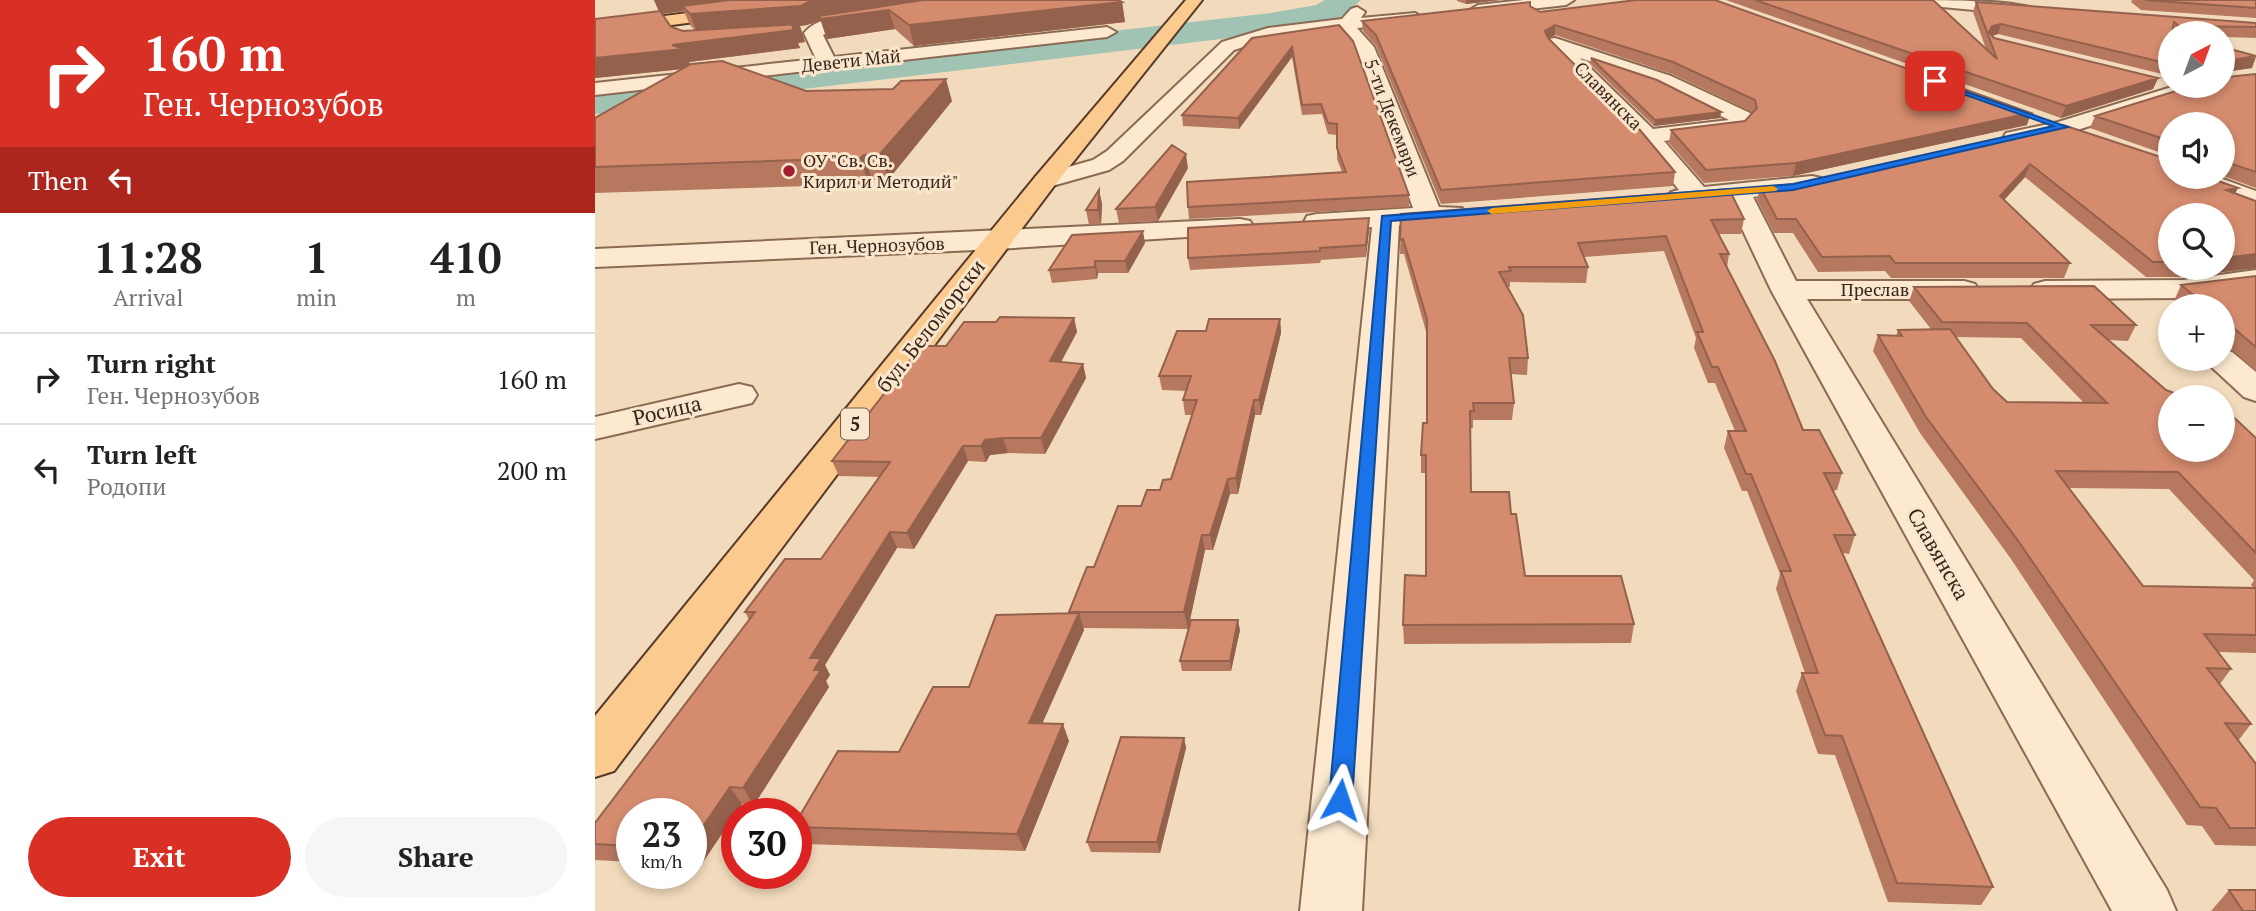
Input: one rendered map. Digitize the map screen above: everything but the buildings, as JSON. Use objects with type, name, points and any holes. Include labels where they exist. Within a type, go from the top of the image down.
[{"type":"main road","points":[[595,30],[825,0]]},
{"type":"main road","name":"бул. Беломорски","points":[[595,755],[1045,181],[1189,6]]},
{"type":"street","points":[[1921,0],[2038,11]]},
{"type":"street","points":[[1345,26],[1372,1]]},
{"type":"street","points":[[1533,25],[1571,5]]},
{"type":"street","points":[[1045,181],[1101,166],[1115,156],[1228,46],[1266,34],[1447,14],[1533,25],[1664,80],[1742,118],[1739,124],[1734,126],[1648,136]]},
{"type":"street","points":[[828,63],[806,33],[828,24],[893,15]]},
{"type":"street","points":[[674,20],[687,39]]},
{"type":"street","name":"Славянска","points":[[1533,25],[1648,136],[1718,194],[1786,290],[2145,911]]},
{"type":"street","name":"5-ти Декември","points":[[1345,26],[1364,47],[1429,216]]},
{"type":"street","name":"Девети Май","points":[[595,89],[1107,32]]},
{"type":"street","points":[[2143,78],[2158,81]]},
{"type":"street","points":[[1998,142],[2063,127],[2158,94]]},
{"type":"street","points":[[2025,113],[2099,140]]},
{"type":"street","points":[[1657,198],[1718,194],[1830,180]]},
{"type":"street","points":[[2227,189],[2256,200]]},
{"type":"street","points":[[1289,224],[1483,212]]},
{"type":"street","points":[[1331,911],[1386,218]]},
{"type":"street","name":"Ген. Чернозубов","points":[[595,258],[998,241],[1261,226]]},
{"type":"street","name":"Преслав","points":[[1786,290],[2183,289],[2256,279]]},
{"type":"street","points":[[2139,290],[2158,306]]},
{"type":"street","points":[[2234,371],[2256,390]]},
{"type":"street","name":"Росица","points":[[595,428],[739,395]]},
{"type":"waterway","points":[[595,102],[1271,23],[1326,13],[1346,0]]},
{"type":"slow traffic","points":[[1492,211],[1773,189]]},
{"type":"place","name":"ОУ \"Св. Св. Кирил и Методий\"","points":[[789,171]]},
{"type":"route","points":[[1340,800],[1386,218],[1793,187],[2063,127],[1935,81]]}]
